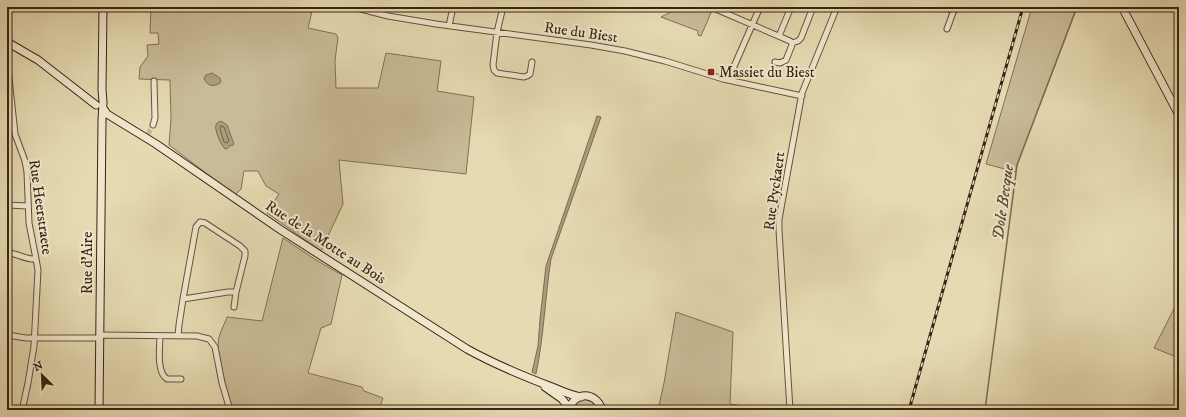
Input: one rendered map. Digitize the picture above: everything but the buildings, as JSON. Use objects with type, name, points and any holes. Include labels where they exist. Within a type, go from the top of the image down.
[{"type":"street","name":"Rue d'Aire","points":[[99,410],[103,7]]},
{"type":"street","name":"Rue du Biest","points":[[353,7],[388,16],[449,26],[625,51],[729,80],[802,96]]},
{"type":"street","points":[[449,26],[453,7]]},
{"type":"street","points":[[503,7],[497,32],[493,65],[494,72],[525,76],[530,74],[532,62]]},
{"type":"street","points":[[729,80],[760,7]]},
{"type":"street","points":[[779,36],[791,7]]},
{"type":"street","points":[[792,43],[801,38],[813,7]]},
{"type":"street","name":"Rue Pyckaert","points":[[790,410],[779,222],[802,96],[837,7]]},
{"type":"street","points":[[943,7],[955,9],[947,29]]},
{"type":"street","points":[[1122,7],[1179,115]]},
{"type":"street","points":[[718,10],[792,43]]},
{"type":"street","points":[[775,62],[780,63],[784,61],[792,43]]},
{"type":"street","name":"Rue de la Motte au Bois","points":[[8,44],[38,60],[86,97],[147,135],[288,234],[450,338],[487,360],[536,382],[568,394],[589,396],[599,403],[602,410]]},
{"type":"street","name":"Rue Heerstraete","points":[[7,59],[15,134],[25,161],[27,172],[30,226],[38,277],[34,338],[28,383],[23,406]]},
{"type":"street","points":[[153,125],[155,118],[154,81]]},
{"type":"street","points":[[7,205],[28,206]]},
{"type":"street","points":[[178,336],[196,227],[199,223],[205,223],[240,246],[244,251],[245,256],[236,292],[234,307]]},
{"type":"street","points":[[7,253],[15,253],[30,260],[36,259]]},
{"type":"street","points":[[183,299],[236,292]]},
{"type":"street","points":[[7,335],[24,338],[202,336],[213,342],[216,350],[222,383],[230,410]]},
{"type":"street","points":[[160,336],[161,373],[167,379],[181,379]]},
{"type":"street","name":"Rue de la Motte au Bois","points":[[536,382],[562,399],[569,409]]},
{"type":"street","points":[[569,409],[574,400],[581,396]]},
{"type":"shaded area","points":[[151,7],[313,7],[308,28],[336,34],[338,38],[335,60],[336,88],[378,88],[386,53],[441,61],[437,91],[474,97],[466,174],[339,160],[343,204],[321,251],[267,213],[279,194],[266,186],[258,171],[244,171],[241,189],[235,195],[169,145],[171,119],[170,80],[139,79],[140,67],[148,56],[147,45],[159,44],[158,33],[150,33]]},
{"type":"shaded area","points":[[673,7],[692,7],[698,10],[700,7],[713,8],[701,36],[698,35],[698,31],[661,17],[673,11]]},
{"type":"shaded area","points":[[1032,7],[1077,7],[1017,165],[1016,172],[986,164]]},
{"type":"shaded area","points":[[283,238],[342,275],[331,324],[321,328],[308,373],[362,387],[364,391],[383,398],[379,410],[232,410],[220,363],[218,345],[219,337],[227,317],[262,321]]},
{"type":"shaded area","points":[[1179,299],[1179,358],[1154,348]]},
{"type":"shaded area","points":[[676,312],[733,332],[730,404],[770,410],[658,410]]},
{"type":"shaded area","points":[[584,399],[593,402],[597,405],[599,410],[572,410],[576,403]]},
{"type":"shaded area","points":[[28,406],[59,407],[59,410],[25,410]]},
{"type":"water","points":[[212,73],[220,78],[221,82],[219,84],[211,85],[205,81],[204,78],[206,75]]},
{"type":"water","points":[[597,116],[601,117],[551,259],[541,345],[536,374],[532,372],[538,346],[546,266]]},
{"type":"water","points":[[221,121],[227,125],[234,144],[225,149],[216,130],[216,124]]},
{"type":"waterway","name":"Dole Becque","points":[[985,410],[1017,165],[1077,7]]},
{"type":"tunnel","points":[[148,134],[153,125]]},
{"type":"railway","points":[[909,410],[1023,7]]},
{"type":"place","name":"Massiet du Biest","points":[[711,72]]}]
